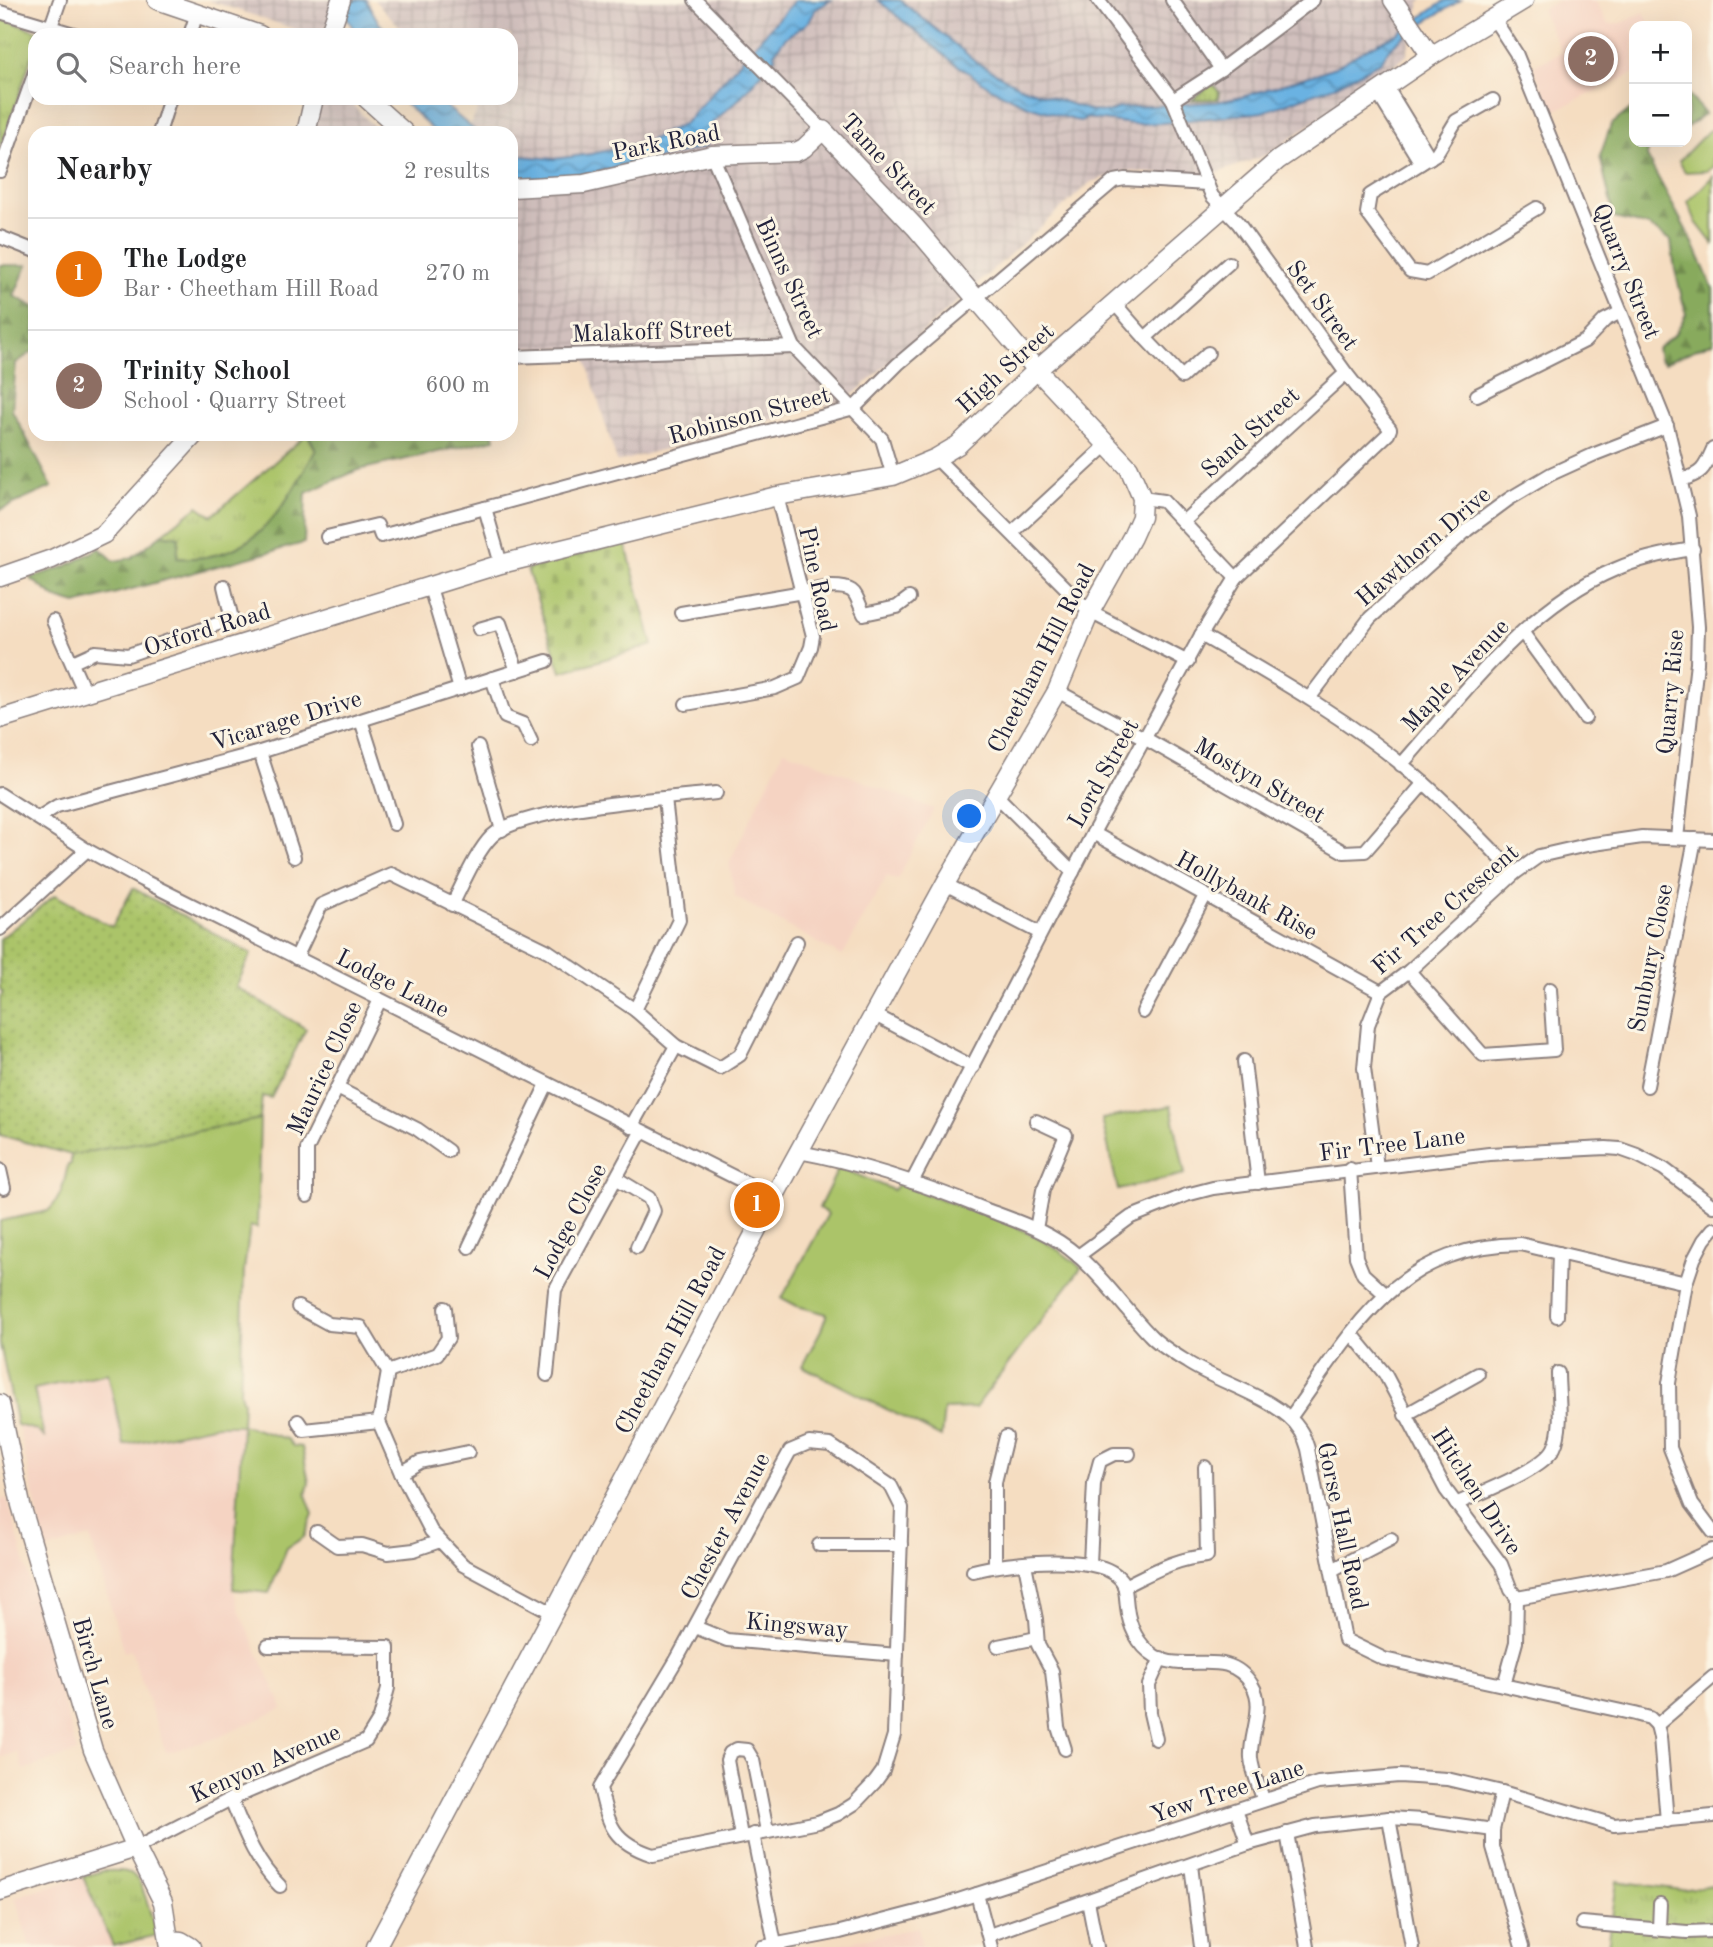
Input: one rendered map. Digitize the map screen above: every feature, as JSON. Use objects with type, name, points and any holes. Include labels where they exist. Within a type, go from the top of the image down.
[{"type":"main road","points":[[157,0],[240,28]]},
{"type":"main road","points":[[331,28],[341,0]]},
{"type":"main road","points":[[1393,0],[1431,56]]},
{"type":"main road","name":"High Street","points":[[429,584],[777,496],[893,476],[936,458],[958,445],[1037,370],[1278,160],[1431,56],[1524,0]]},
{"type":"main road","points":[[308,126],[312,105]]},
{"type":"main road","points":[[374,105],[397,126]]},
{"type":"main road","name":"Park Road","points":[[518,188],[584,184],[712,155],[796,152],[823,130]]},
{"type":"main road","name":"Tame Street","points":[[823,130],[915,227],[1037,370],[1129,468],[1142,498]]},
{"type":"main road","points":[[0,577],[52,559],[103,534],[189,441]]},
{"type":"main road","name":"Cheetham Hill Road","points":[[376,1947],[774,1197],[945,884],[1057,691],[1090,612],[1141,517],[1142,498]]},
{"type":"main road","name":"Oxford Road","points":[[0,719],[429,584]]},
{"type":"main road","name":"Birch Lane","points":[[0,1404],[20,1505],[93,1750],[163,1902],[170,1943]]},
{"type":"main road","points":[[0,1891],[136,1848]]},
{"type":"main road","points":[[170,1943],[181,1941],[191,1947]]},
{"type":"street","points":[[51,28],[60,0]]},
{"type":"street","name":"Tame Street","points":[[695,0],[823,130]]},
{"type":"street","name":"Set Street","points":[[1098,0],[1173,100],[1212,195],[1237,223],[1390,429]]},
{"type":"street","points":[[1172,0],[1222,69]]},
{"type":"street","points":[[1173,100],[1222,69],[1313,0]]},
{"type":"street","points":[[0,12],[44,28]]},
{"type":"street","points":[[192,28],[197,13]]},
{"type":"street","name":"Quarry Street","points":[[1494,19],[1516,53],[1667,426],[1682,480],[1693,549]]},
{"type":"street","points":[[1381,89],[1425,161]]},
{"type":"street","points":[[0,171],[28,92]]},
{"type":"street","points":[[1493,100],[1456,121],[1436,153],[1370,195],[1367,213],[1410,271],[1427,274],[1537,208]]},
{"type":"street","points":[[161,126],[168,105]]},
{"type":"street","name":"Binns Street","points":[[712,155],[794,347],[882,439],[893,476]]},
{"type":"street","name":"Robinson Street","points":[[327,537],[377,524],[382,536],[854,408],[898,364],[1114,181],[1125,179],[1207,184]]},
{"type":"street","points":[[0,237],[28,248]]},
{"type":"street","points":[[1145,338],[1229,263]]},
{"type":"street","points":[[1115,304],[1182,377],[1208,353]]},
{"type":"street","points":[[1477,395],[1584,341],[1605,320],[1621,312]]},
{"type":"street","name":"Malakoff Street","points":[[518,357],[794,347]]},
{"type":"street","name":"Sand Street","points":[[1183,522],[1346,373]]},
{"type":"street","name":"Hawthorn Drive","points":[[1310,697],[1370,618],[1467,530],[1509,499],[1551,474],[1667,426]]},
{"type":"street","name":"Lord Street","points":[[912,1182],[1093,833],[1201,635],[1236,578],[1388,434],[1390,429]]},
{"type":"street","points":[[1012,533],[1107,445]]},
{"type":"street","points":[[1682,480],[1699,474],[1705,468],[1713,449]]},
{"type":"street","points":[[936,458],[1090,612],[1188,662]]},
{"type":"street","name":"Pine Road","points":[[685,704],[775,688],[798,678],[813,636],[777,496]]},
{"type":"street","points":[[1142,498],[1163,501],[1236,578]]},
{"type":"street","points":[[485,508],[501,564]]},
{"type":"street","name":"Quarry Rise","points":[[1677,838],[1697,663],[1698,627],[1693,549]]},
{"type":"street","name":"Maple Avenue","points":[[1401,765],[1498,654],[1556,604],[1614,569],[1649,556],[1693,549]]},
{"type":"street","points":[[429,584],[460,689]]},
{"type":"street","points":[[73,662],[95,652],[128,655],[232,619],[224,586]]},
{"type":"street","points":[[681,613],[832,587],[848,587],[855,592],[864,614],[897,607],[909,598]]},
{"type":"street","points":[[53,621],[85,693]]},
{"type":"street","points":[[480,629],[500,624],[517,671]]},
{"type":"street","points":[[1698,627],[1713,626]]},
{"type":"street","points":[[1523,633],[1584,718]]},
{"type":"street","points":[[1201,635],[1310,697],[1365,736],[1424,783],[1516,873]]},
{"type":"street","name":"Vicarage Drive","points":[[38,818],[57,806],[260,752],[547,661]]},
{"type":"street","points":[[492,678],[505,717],[523,724],[531,741]]},
{"type":"street","name":"Mostyn Street","points":[[1057,691],[1344,852],[1365,851],[1424,783]]},
{"type":"street","points":[[361,720],[394,824]]},
{"type":"street","points":[[478,747],[502,830]]},
{"type":"street","points":[[260,752],[294,857]]},
{"type":"street","points":[[452,905],[493,835],[523,820],[566,810],[716,793]]},
{"type":"street","name":"Lodge Lane","points":[[0,794],[88,850],[296,958],[774,1197]]},
{"type":"street","points":[[996,795],[1073,872]]},
{"type":"street","points":[[635,1010],[679,920],[665,799]]},
{"type":"street","name":"Hollybank Rise","points":[[1093,833],[1381,992]]},
{"type":"street","name":"Fir Tree Crescent","points":[[1377,1167],[1364,1068],[1368,1025],[1381,992],[1409,971],[1516,873],[1539,856],[1642,836],[1713,839]]},
{"type":"street","name":"Sunbury Close","points":[[1647,1086],[1695,839]]},
{"type":"street","points":[[2,924],[88,850]]},
{"type":"street","points":[[296,958],[321,905],[391,874],[548,951],[635,1010],[676,1046],[720,1068],[740,1055],[797,942]]},
{"type":"street","points":[[945,884],[1040,933]]},
{"type":"street","points":[[1143,1012],[1205,896]]},
{"type":"street","points":[[1409,971],[1483,1055],[1554,1050],[1550,989]]},
{"type":"street","name":"Maurice Close","points":[[307,1196],[307,1149],[380,1000]]},
{"type":"street","points":[[874,1015],[972,1067]]},
{"type":"street","name":"Lodge Close","points":[[547,1376],[555,1290],[616,1178],[676,1046]]},
{"type":"street","points":[[1244,1061],[1258,1183]]},
{"type":"street","points":[[470,1247],[547,1084]]},
{"type":"street","points":[[337,1088],[417,1129],[448,1152]]},
{"type":"street","points":[[1037,1121],[1066,1135],[1043,1191],[1037,1229]]},
{"type":"street","name":"Fir Tree Lane","points":[[1078,1256],[1131,1217],[1213,1188],[1489,1154],[1606,1148],[1637,1155],[1664,1169],[1710,1201]]},
{"type":"street","name":"Gorse Hall Road","points":[[799,1152],[851,1163],[912,1182],[1037,1229],[1078,1256],[1150,1336],[1207,1374],[1276,1407],[1290,1418],[1301,1430],[1308,1449],[1345,1640],[1384,1659],[1635,1714],[1650,1718],[1657,1725]]},
{"type":"street","points":[[0,1170],[4,1188]]},
{"type":"street","points":[[1350,1170],[1356,1257],[1363,1273],[1385,1294]]},
{"type":"street","points":[[616,1178],[649,1198],[654,1211],[637,1247]]},
{"type":"street","points":[[1713,1229],[1694,1259],[1686,1283],[1669,1383],[1670,1448],[1692,1504],[1713,1532]]},
{"type":"street","points":[[1290,1418],[1367,1312],[1409,1275],[1444,1256],[1492,1244],[1520,1244],[1686,1283]]},
{"type":"street","points":[[1556,1316],[1559,1253]]},
{"type":"street","points":[[298,1307],[329,1324],[361,1327],[388,1372],[379,1422],[401,1473],[431,1531],[463,1565],[553,1613]]},
{"type":"street","points":[[388,1372],[437,1354],[448,1338],[446,1308]]},
{"type":"street","name":"Hitchen Drive","points":[[1352,1334],[1385,1374],[1446,1490],[1500,1564],[1517,1598],[1516,1642],[1504,1685]]},
{"type":"street","points":[[1456,1504],[1534,1467],[1553,1450],[1559,1430],[1558,1373]]},
{"type":"street","points":[[1405,1415],[1478,1374]]},
{"type":"street","points":[[298,1421],[304,1430],[379,1422]]},
{"type":"street","points":[[995,1566],[995,1482],[1006,1437]]},
{"type":"street","name":"Chester Avenue","points":[[809,1443],[830,1445],[891,1486],[902,1508],[894,1735],[885,1765],[875,1782],[855,1804],[818,1822],[653,1855],[629,1846],[611,1828],[600,1788],[695,1627],[790,1451],[809,1443]]},
{"type":"street","points":[[401,1473],[420,1462],[468,1452]]},
{"type":"street","points":[[1090,1563],[1094,1483],[1100,1461],[1114,1454],[1129,1454]]},
{"type":"street","points":[[1124,1586],[1188,1557],[1207,1561],[1205,1467]]},
{"type":"street","points":[[317,1532],[337,1546],[362,1545],[388,1553],[414,1550],[440,1541]]},
{"type":"street","points":[[1332,1570],[1391,1539]]},
{"type":"street","points":[[819,1545],[901,1545]]},
{"type":"street","points":[[1517,1598],[1666,1571],[1713,1550]]},
{"type":"street","points":[[972,1571],[995,1566],[1090,1563],[1108,1569],[1124,1586],[1132,1630],[1154,1656],[1172,1663],[1222,1663],[1240,1672],[1253,1686],[1256,1699],[1251,1758],[1263,1799]]},
{"type":"street","points":[[1025,1564],[1038,1645],[1052,1671],[1058,1727],[1065,1749]]},
{"type":"street","name":"Kingsway","points":[[695,1627],[727,1640],[897,1655]]},
{"type":"street","points":[[998,1646],[1037,1638]]},
{"type":"street","name":"Kenyon Avenue","points":[[136,1848],[231,1799],[366,1741],[380,1718],[388,1688],[388,1647],[268,1646]]},
{"type":"street","points":[[1156,1739],[1150,1713],[1149,1685],[1161,1658]]},
{"type":"street","points":[[1668,1821],[1657,1725],[1713,1677]]},
{"type":"street","points":[[767,1831],[753,1760],[747,1750],[737,1749],[730,1753],[727,1760],[747,1835],[768,1946]]},
{"type":"street","name":"Yew Tree Lane","points":[[768,1946],[898,1919],[1318,1783],[1399,1776],[1447,1779],[1614,1825],[1713,1816]]},
{"type":"street","points":[[1502,1792],[1493,1830],[1493,1847],[1522,1947]]},
{"type":"street","points":[[231,1799],[256,1856],[270,1877],[280,1886]]},
{"type":"street","points":[[1236,1810],[1248,1844]]},
{"type":"street","points":[[977,1894],[990,1941],[1088,1901],[1248,1844],[1315,1826],[1389,1818],[1493,1830]]},
{"type":"street","points":[[1389,1818],[1412,1947]]},
{"type":"street","points":[[1287,1833],[1307,1947]]},
{"type":"street","points":[[1191,1865],[1201,1947]]},
{"type":"street","points":[[1088,1901],[1097,1947]]},
{"type":"street","points":[[1659,1929],[1660,1904]]},
{"type":"street","points":[[1582,1923],[1713,1931]]},
{"type":"shaded area","points":[[207,0],[370,0],[324,28],[292,28]]},
{"type":"shaded area","points":[[374,0],[1424,0],[1420,3],[1406,56],[1269,154],[1217,173],[1189,176],[1126,171],[1091,182],[855,393],[837,402],[617,462],[587,363],[580,349],[518,347],[518,126],[470,126],[478,110],[473,105],[518,105],[518,28],[401,28]]},
{"type":"shaded area","points":[[1560,0],[1595,0],[1608,24],[1621,23],[1644,12],[1648,21],[1629,21],[1629,75],[1552,112],[1533,66],[1562,52],[1541,10]]},
{"type":"shaded area","points":[[320,105],[353,105],[373,126],[314,126]]},
{"type":"shaded area","points":[[784,750],[934,809],[897,880],[887,876],[842,956],[735,897],[729,863]]},
{"type":"shaded area","points":[[260,1119],[257,1228],[250,1226],[244,1270],[240,1393],[243,1402],[233,1589],[240,1613],[283,1708],[217,1738],[166,1753],[131,1650],[124,1652],[90,1537],[46,1550],[0,1344],[0,1221],[52,1208],[61,1194],[68,1165],[71,1164],[71,1155]]},
{"type":"shaded area","points":[[7,1498],[77,1752],[23,1770],[18,1752],[0,1758],[0,1500]]},
{"type":"shaded area","points":[[83,1877],[113,1947],[30,1947],[15,1897]]},
{"type":"shaded area","points":[[918,1927],[922,1947],[827,1947]]},
{"type":"green space","points":[[0,18],[29,28],[28,68],[2,145]]},
{"type":"green space","points":[[1212,83],[1219,92],[1218,99],[1192,100]]},
{"type":"green space","points":[[1692,99],[1705,114],[1692,123]]},
{"type":"green space","points":[[1629,110],[1629,147],[1647,147],[1647,157],[1693,243],[1713,289],[1713,342],[1664,363],[1659,359],[1657,349],[1676,333],[1686,314],[1671,241],[1649,226],[1614,218],[1600,156],[1611,125]]},
{"type":"green space","points":[[1713,129],[1713,167],[1707,171],[1685,172],[1679,161]]},
{"type":"green space","points":[[1713,176],[1713,244],[1696,222],[1688,202]]},
{"type":"green space","points":[[0,265],[27,265],[14,296],[28,303],[28,355],[16,363],[12,410],[52,487],[0,510]]},
{"type":"green space","points":[[299,441],[311,441],[316,450],[291,493],[263,528],[246,542],[227,552],[204,557],[176,558],[179,537],[162,534],[198,506],[212,516]]},
{"type":"green space","points":[[312,441],[486,441],[358,470],[306,493],[304,543],[76,604],[56,598],[30,578],[67,566],[100,548],[114,561],[131,558],[162,534],[179,537],[177,558],[204,557],[227,552],[247,542],[278,512],[316,450]]},
{"type":"green space","points":[[625,542],[653,645],[561,672],[527,569]]},
{"type":"green space","points":[[133,888],[251,954],[236,987],[306,1029],[271,1098],[262,1096],[260,1119],[71,1155],[0,1135],[0,997],[3,993],[0,989],[0,939],[55,895],[112,927]]},
{"type":"green space","points":[[1171,1106],[1185,1174],[1118,1190],[1102,1119]]},
{"type":"green space","points":[[260,1119],[257,1228],[250,1226],[244,1270],[240,1393],[243,1402],[242,1425],[217,1425],[124,1445],[108,1373],[34,1389],[44,1437],[36,1430],[17,1425],[0,1344],[0,1221],[48,1211],[64,1184],[68,1165],[71,1164],[71,1155]]},
{"type":"green space","points":[[839,1167],[893,1190],[898,1184],[994,1218],[1042,1240],[1081,1268],[975,1408],[944,1409],[941,1437],[802,1366],[827,1314],[797,1306],[782,1298],[828,1214],[819,1208]]},
{"type":"green space","points":[[242,1425],[287,1439],[293,1446],[302,1447],[309,1483],[306,1495],[313,1514],[304,1537],[287,1548],[269,1593],[233,1589]]},
{"type":"green space","points":[[103,1871],[124,1872],[135,1877],[145,1896],[157,1935],[113,1946],[83,1877]]},
{"type":"green space","points":[[1617,1881],[1681,1890],[1713,1885],[1713,1947],[1608,1947]]},
{"type":"water","points":[[337,0],[366,0],[384,28],[353,28]]},
{"type":"water","points":[[795,0],[831,0],[815,10],[808,22],[786,38],[774,53],[775,58],[739,99],[712,123],[705,147],[585,174],[518,179],[518,156],[554,159],[591,154],[646,142],[685,123]]},
{"type":"water","points":[[878,0],[900,0],[978,63],[1019,86],[1091,111],[1109,112],[1118,108],[1217,102],[1316,74],[1335,67],[1397,34],[1446,0],[1461,0],[1404,36],[1386,53],[1382,61],[1337,85],[1263,112],[1133,124],[1086,118],[1081,121],[1074,120],[1028,106],[992,89],[950,60]]},
{"type":"water","points":[[407,105],[444,105],[470,126],[429,126]]},
{"type":"place","name":"Trinity School","points":[[1591,59]]},
{"type":"place","name":"The Lodge","points":[[757,1205]]}]
